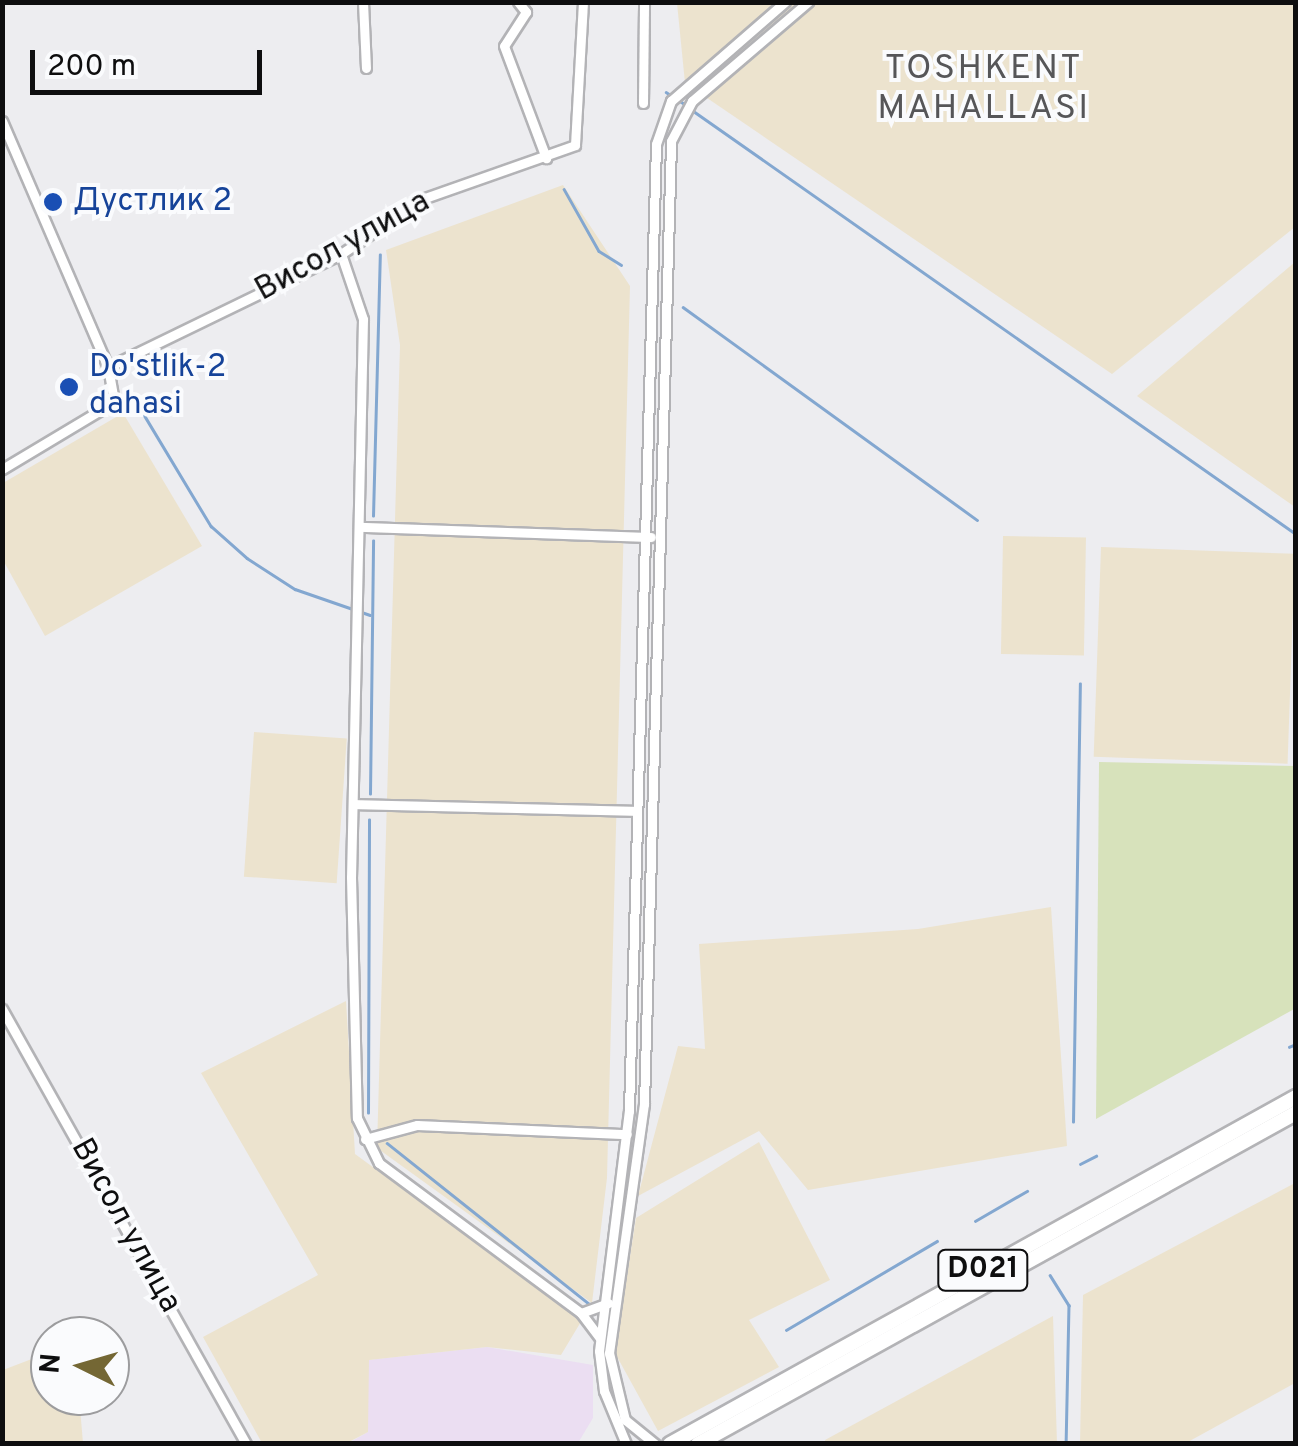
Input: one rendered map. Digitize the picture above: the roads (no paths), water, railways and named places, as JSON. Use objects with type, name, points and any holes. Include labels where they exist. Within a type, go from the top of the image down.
[{"type":"highway","name":"D021","points":[[698,1444],[1296,1096]]},
{"type":"highway","name":"D021","points":[[670,1444],[1296,1113]]},
{"type":"street","points":[[363,2],[366,68]]},
{"type":"street","points":[[518,2],[526,12],[504,46],[546,158]]},
{"type":"street","name":"Висол улица","points":[[108,366],[341,254],[422,199],[546,158],[581,138],[583,2]]},
{"type":"street","points":[[642,103],[644,2]]},
{"type":"street","points":[[626,1444],[604,1391],[600,1339],[608,1304],[627,1134],[656,139],[672,102],[682,91],[785,2]]},
{"type":"street","points":[[655,1444],[626,1420],[609,1365],[641,1141],[671,141],[692,101],[808,2]]},
{"type":"street","points":[[2,120],[108,366],[112,386],[107,409],[2,469]]},
{"type":"street","points":[[656,139],[671,141]]},
{"type":"street","points":[[341,254],[362,306],[363,615],[354,804],[352,1092],[365,1139],[379,1163],[581,1312],[600,1339]]},
{"type":"street","points":[[363,527],[658,537]]},
{"type":"street","points":[[354,804],[637,811]]},
{"type":"street","points":[[635,927],[648,928]]},
{"type":"street","name":"Висол улица","points":[[2,1009],[246,1444]]},
{"type":"street","points":[[365,1139],[417,1125],[627,1134]]},
{"type":"street","points":[[581,1312],[608,1304]]},
{"type":"waterway","points":[[666,92],[686,105]]},
{"type":"waterway","points":[[692,110],[1296,534]]},
{"type":"waterway","points":[[564,189],[599,251],[621,265]]},
{"type":"waterway","points":[[373,516],[380,255]]},
{"type":"waterway","points":[[683,307],[977,520]]},
{"type":"waterway","points":[[140,408],[211,526],[247,558],[295,589],[370,615]]},
{"type":"waterway","points":[[370,794],[373,541]]},
{"type":"waterway","points":[[1073,1122],[1080,684]]},
{"type":"waterway","points":[[368,1113],[369,820]]},
{"type":"waterway","points":[[1289,1047],[1296,1044]]},
{"type":"waterway","points":[[387,1143],[591,1305]]},
{"type":"waterway","points":[[1080,1164],[1096,1156]]},
{"type":"waterway","points":[[975,1221],[1027,1191]]},
{"type":"waterway","points":[[786,1330],[937,1241]]},
{"type":"waterway","points":[[1050,1275],[1069,1305],[1066,1444]]},
{"type":"place","name":"Дустлик 2","points":[[53,202]]},
{"type":"place","name":"Do'stlik-2 dahasi","points":[[69,387]]},
{"type":"district","name":"TOSHKENT MAHALLASI","points":[[984,89]]}]
